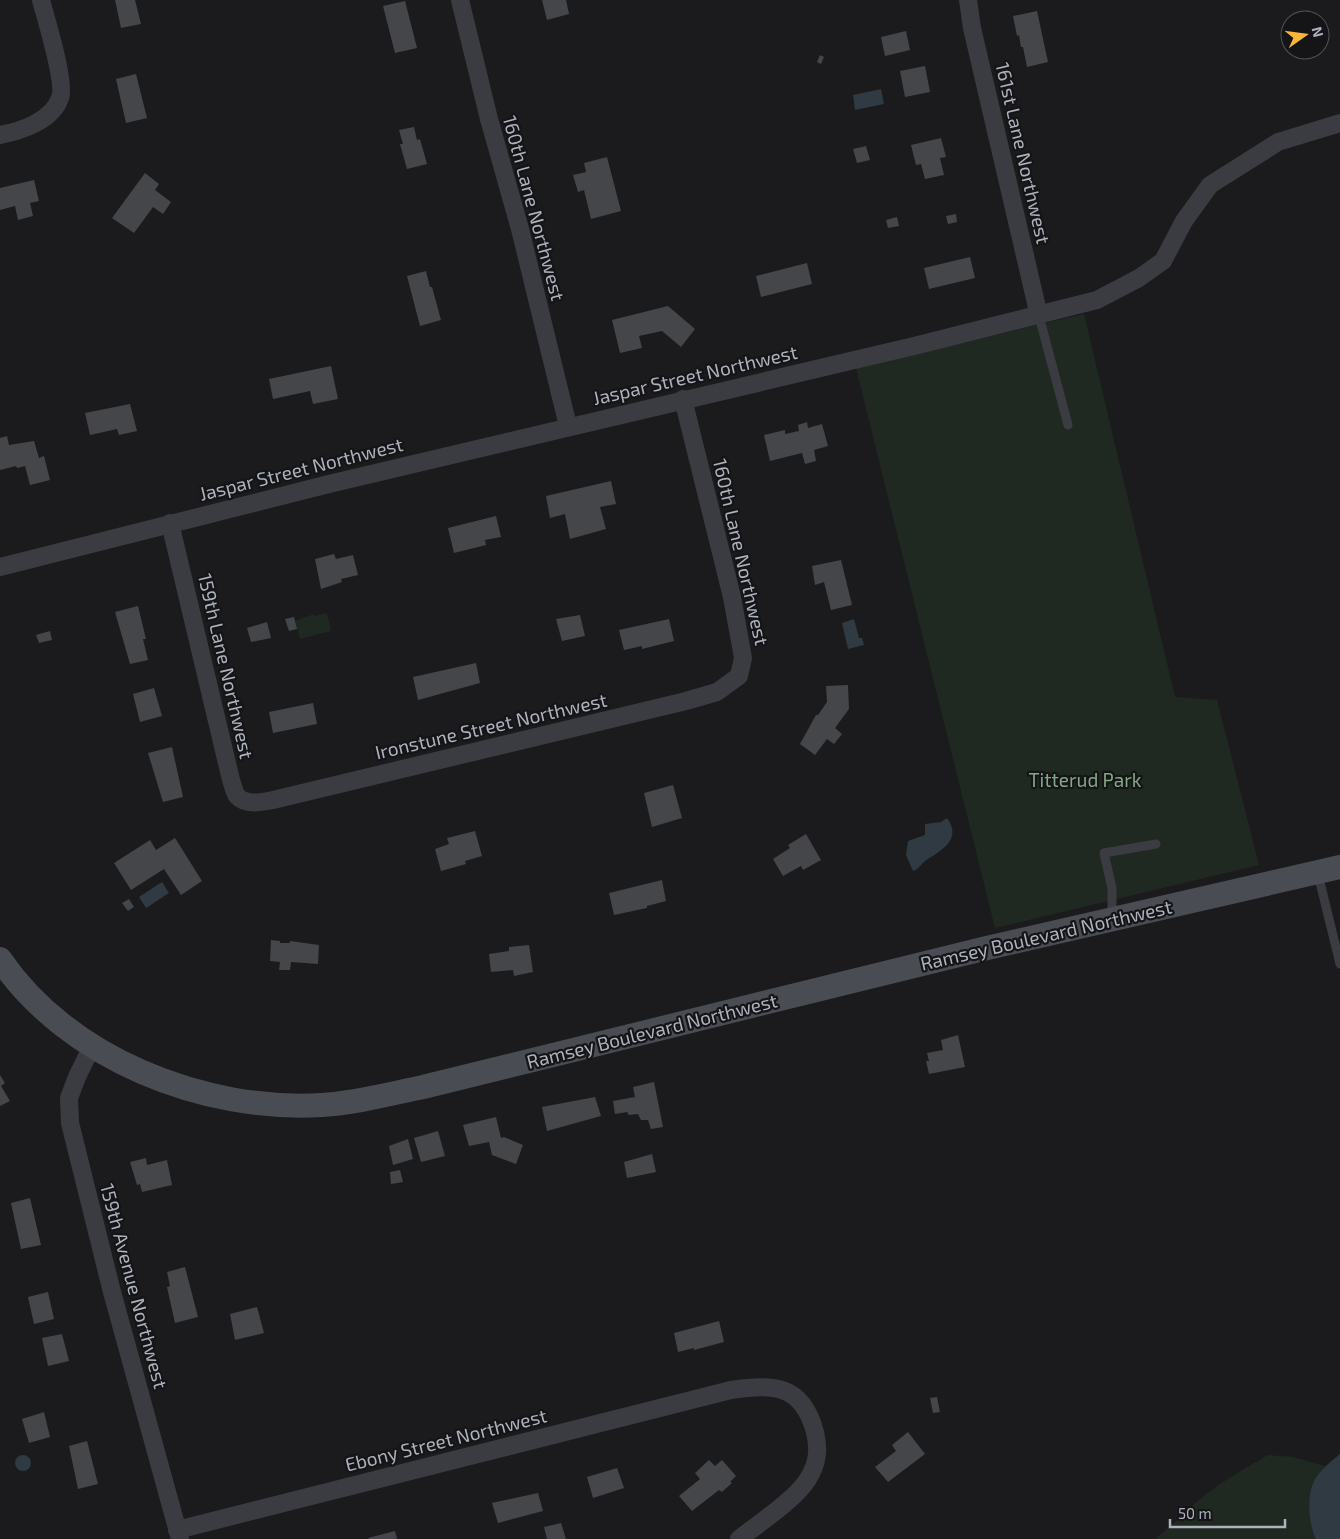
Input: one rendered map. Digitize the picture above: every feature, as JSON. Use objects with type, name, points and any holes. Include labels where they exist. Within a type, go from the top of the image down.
[{"type":"street","points":[[0,135],[14,132],[40,120],[53,111],[61,97],[60,75],[41,0]]},
{"type":"street","name":"160th Lane Northwest","points":[[460,0],[489,119],[520,229],[568,426]]},
{"type":"street","name":"161st Lane Northwest","points":[[968,0],[972,28],[1040,316]]},
{"type":"street","name":"Jaspar Street Northwest","points":[[0,567],[568,426],[1040,316],[1098,300],[1139,278],[1163,261],[1184,221],[1210,185],[1278,142],[1340,123]]},
{"type":"street","name":"160th Lane Northwest","points":[[684,399],[732,598],[743,658],[739,676],[732,681]]},
{"type":"street","name":"159th Lane Northwest","points":[[170,524],[231,780],[237,796],[246,801],[257,803]]},
{"type":"street","name":"Ironstune Street Northwest","points":[[257,803],[686,701],[717,692],[732,681]]},
{"type":"street","name":"Ramsey Boulevard Northwest","points":[[0,959],[10,974],[65,1027],[92,1046],[150,1076],[211,1096],[245,1102],[285,1106],[322,1105],[360,1101],[423,1087],[987,948],[1329,869]]},
{"type":"street","name":"159th Avenue Northwest","points":[[92,1046],[76,1077],[69,1098],[70,1123],[115,1302],[178,1534]]},
{"type":"street","name":"Ebony Street Northwest","points":[[178,1534],[725,1392],[752,1387],[777,1388],[797,1396],[810,1414],[818,1442],[818,1461],[807,1480],[790,1498],[739,1539]]},
{"type":"lane","points":[[1040,316],[1068,424]]},
{"type":"lane","points":[[1112,920],[1112,888],[1104,853],[1156,844]]},
{"type":"lane","points":[[1329,869],[1340,964]]},
{"type":"green space","name":"Titterud Park","points":[[1084,314],[1175,697],[1217,700],[1259,865],[995,928],[856,368]]},
{"type":"green space","points":[[327,613],[331,631],[300,639],[295,621],[314,614],[315,616]]},
{"type":"green space","points":[[1268,1455],[1293,1457],[1325,1466],[1312,1485],[1316,1539],[1155,1539],[1205,1495]]},
{"type":"shaded area","points":[[881,89],[884,104],[855,110],[853,95]]},
{"type":"shaded area","points":[[854,619],[859,638],[862,638],[864,645],[848,649],[842,623]]},
{"type":"shaded area","points":[[947,818],[952,833],[948,844],[913,871],[906,855],[908,841],[925,835],[925,824],[941,822]]},
{"type":"shaded area","points":[[162,882],[169,893],[146,908],[139,897]]},
{"type":"shaded area","points":[[1340,1454],[1340,1539],[1316,1539],[1310,1513],[1312,1486],[1320,1472]]},
{"type":"shaded area","points":[[20,1455],[26,1455],[31,1460],[29,1469],[20,1471],[15,1466],[15,1460]]},
{"type":"building","points":[[115,0],[135,0],[141,24],[121,28]]},
{"type":"building","points":[[542,0],[566,0],[569,14],[547,20]]},
{"type":"building","points":[[405,1],[417,48],[395,53],[383,6]]},
{"type":"building","points":[[1037,11],[1048,62],[1027,67],[1013,16]]},
{"type":"building","points":[[906,31],[910,50],[885,56],[881,37]]},
{"type":"building","points":[[820,55],[824,57],[821,64],[817,62]]},
{"type":"building","points":[[925,66],[930,92],[905,97],[900,71]]},
{"type":"building","points":[[136,74],[147,118],[126,123],[116,79]]},
{"type":"building","points":[[414,127],[417,140],[420,139],[427,164],[407,169],[400,144],[403,144],[399,130]]},
{"type":"building","points":[[941,138],[946,157],[940,158],[944,175],[925,179],[921,164],[916,165],[911,145]]},
{"type":"building","points":[[866,146],[870,160],[857,163],[853,149]]},
{"type":"building","points":[[607,157],[621,211],[591,219],[584,190],[578,192],[573,175],[586,172],[584,163]]},
{"type":"building","points":[[145,173],[159,184],[155,190],[171,202],[163,214],[153,207],[134,233],[112,218]]},
{"type":"building","points":[[34,180],[39,201],[30,203],[33,216],[18,220],[15,206],[0,210],[0,188]]},
{"type":"building","points":[[956,214],[957,222],[948,224],[946,216]]},
{"type":"building","points":[[897,217],[899,226],[888,228],[886,220]]},
{"type":"building","points":[[970,257],[975,278],[929,289],[924,268]]},
{"type":"building","points":[[807,263],[812,284],[761,297],[756,276]]},
{"type":"building","points":[[426,271],[441,320],[420,326],[407,276]]},
{"type":"building","points":[[668,306],[695,329],[681,347],[662,331],[639,336],[642,348],[620,353],[612,320]]},
{"type":"building","points":[[331,366],[338,399],[313,404],[310,391],[273,399],[269,379]]},
{"type":"building","points":[[130,404],[137,431],[119,435],[117,429],[90,435],[85,413]]},
{"type":"building","points":[[807,422],[808,428],[822,424],[828,446],[814,450],[816,461],[805,464],[802,453],[770,461],[764,435],[785,430],[785,434],[799,431],[798,425]]},
{"type":"building","points":[[7,436],[9,445],[34,441],[39,458],[44,456],[50,480],[30,485],[25,466],[0,470],[0,438]]},
{"type":"building","points":[[611,481],[616,504],[600,507],[606,529],[570,539],[565,514],[550,518],[546,496]]},
{"type":"building","points":[[496,516],[501,537],[485,540],[486,545],[454,553],[448,528]]},
{"type":"building","points":[[334,554],[336,559],[353,555],[358,575],[341,579],[342,582],[321,589],[315,559]]},
{"type":"building","points":[[841,560],[852,605],[831,610],[824,582],[815,585],[812,566]]},
{"type":"building","points":[[138,606],[146,639],[143,639],[148,660],[130,664],[115,612]]},
{"type":"building","points":[[580,615],[585,636],[562,641],[556,619]]},
{"type":"building","points":[[294,617],[297,629],[289,631],[285,619]]},
{"type":"building","points":[[669,619],[674,641],[642,649],[642,646],[624,650],[619,630]]},
{"type":"building","points":[[267,622],[271,638],[251,642],[247,628]]},
{"type":"building","points":[[50,631],[52,640],[39,643],[36,635]]},
{"type":"building","points":[[476,663],[480,683],[418,700],[413,677]]},
{"type":"building","points":[[848,685],[849,709],[835,728],[842,734],[834,744],[827,739],[815,755],[800,744],[816,715],[818,715],[827,702],[826,686]]},
{"type":"building","points":[[154,688],[162,716],[140,722],[133,694]]},
{"type":"building","points":[[313,703],[317,724],[273,733],[269,712]]},
{"type":"building","points":[[172,747],[183,797],[163,802],[148,753]]},
{"type":"building","points":[[673,785],[682,818],[652,827],[644,793]]},
{"type":"building","points":[[475,831],[482,856],[465,861],[466,864],[441,871],[435,849],[449,844],[447,838]]},
{"type":"building","points":[[806,834],[821,860],[803,870],[801,866],[783,876],[773,859],[790,848],[788,845]]},
{"type":"building","points":[[175,838],[202,881],[181,895],[164,869],[131,890],[114,863],[150,840],[156,850]]},
{"type":"building","points":[[662,880],[666,901],[647,906],[647,908],[614,915],[609,893]]},
{"type":"building","points":[[129,899],[134,907],[128,911],[122,903]]},
{"type":"building","points":[[271,940],[280,941],[280,943],[290,943],[290,941],[319,945],[318,964],[291,962],[290,970],[279,970],[280,962],[270,961]]},
{"type":"building","points":[[529,945],[533,972],[514,976],[513,970],[491,972],[489,954],[509,951],[509,947]]},
{"type":"building","points":[[958,1035],[965,1067],[929,1074],[926,1061],[929,1061],[927,1053],[943,1050],[941,1040]]},
{"type":"building","points":[[0,1075],[5,1083],[1,1086],[10,1101],[0,1106]]},
{"type":"building","points":[[654,1082],[663,1127],[651,1129],[648,1120],[641,1120],[638,1114],[629,1115],[627,1112],[615,1114],[613,1101],[635,1097],[633,1087]]},
{"type":"building","points":[[595,1097],[601,1116],[547,1131],[542,1107]]},
{"type":"building","points":[[496,1117],[501,1138],[504,1137],[523,1145],[516,1164],[492,1155],[489,1142],[469,1146],[463,1125]]},
{"type":"building","points":[[438,1131],[445,1156],[421,1162],[414,1138]]},
{"type":"building","points":[[408,1139],[413,1159],[393,1165],[389,1146]]},
{"type":"building","points":[[652,1154],[656,1172],[627,1178],[624,1162]]},
{"type":"building","points":[[146,1158],[147,1165],[167,1160],[172,1185],[142,1192],[140,1184],[137,1185],[130,1162]]},
{"type":"building","points":[[400,1170],[403,1182],[391,1184],[390,1172]]},
{"type":"building","points":[[30,1198],[41,1245],[21,1249],[11,1203]]},
{"type":"building","points":[[185,1267],[198,1317],[175,1323],[167,1287],[170,1286],[167,1272]]},
{"type":"building","points":[[48,1292],[54,1319],[34,1324],[28,1297]]},
{"type":"building","points":[[257,1307],[264,1333],[235,1340],[230,1314]]},
{"type":"building","points":[[719,1321],[724,1342],[678,1352],[674,1333]]},
{"type":"building","points":[[62,1334],[69,1361],[48,1366],[42,1338]]},
{"type":"building","points":[[937,1397],[940,1412],[933,1413],[930,1398]]},
{"type":"building","points":[[44,1412],[50,1437],[29,1443],[22,1419]]},
{"type":"building","points":[[908,1432],[925,1454],[888,1482],[875,1467],[896,1451],[892,1445]]},
{"type":"building","points":[[87,1441],[98,1484],[78,1489],[69,1446]]},
{"type":"building","points":[[709,1460],[715,1466],[722,1460],[736,1476],[730,1482],[732,1483],[722,1492],[719,1490],[692,1511],[679,1496],[700,1479],[695,1473]]},
{"type":"building","points":[[617,1468],[624,1488],[593,1498],[587,1477]]},
{"type":"building","points":[[538,1493],[543,1511],[498,1523],[492,1503]]},
{"type":"building","points":[[561,1523],[566,1539],[547,1539],[544,1527]]},
{"type":"building","points":[[395,1531],[397,1539],[368,1538]]}]
